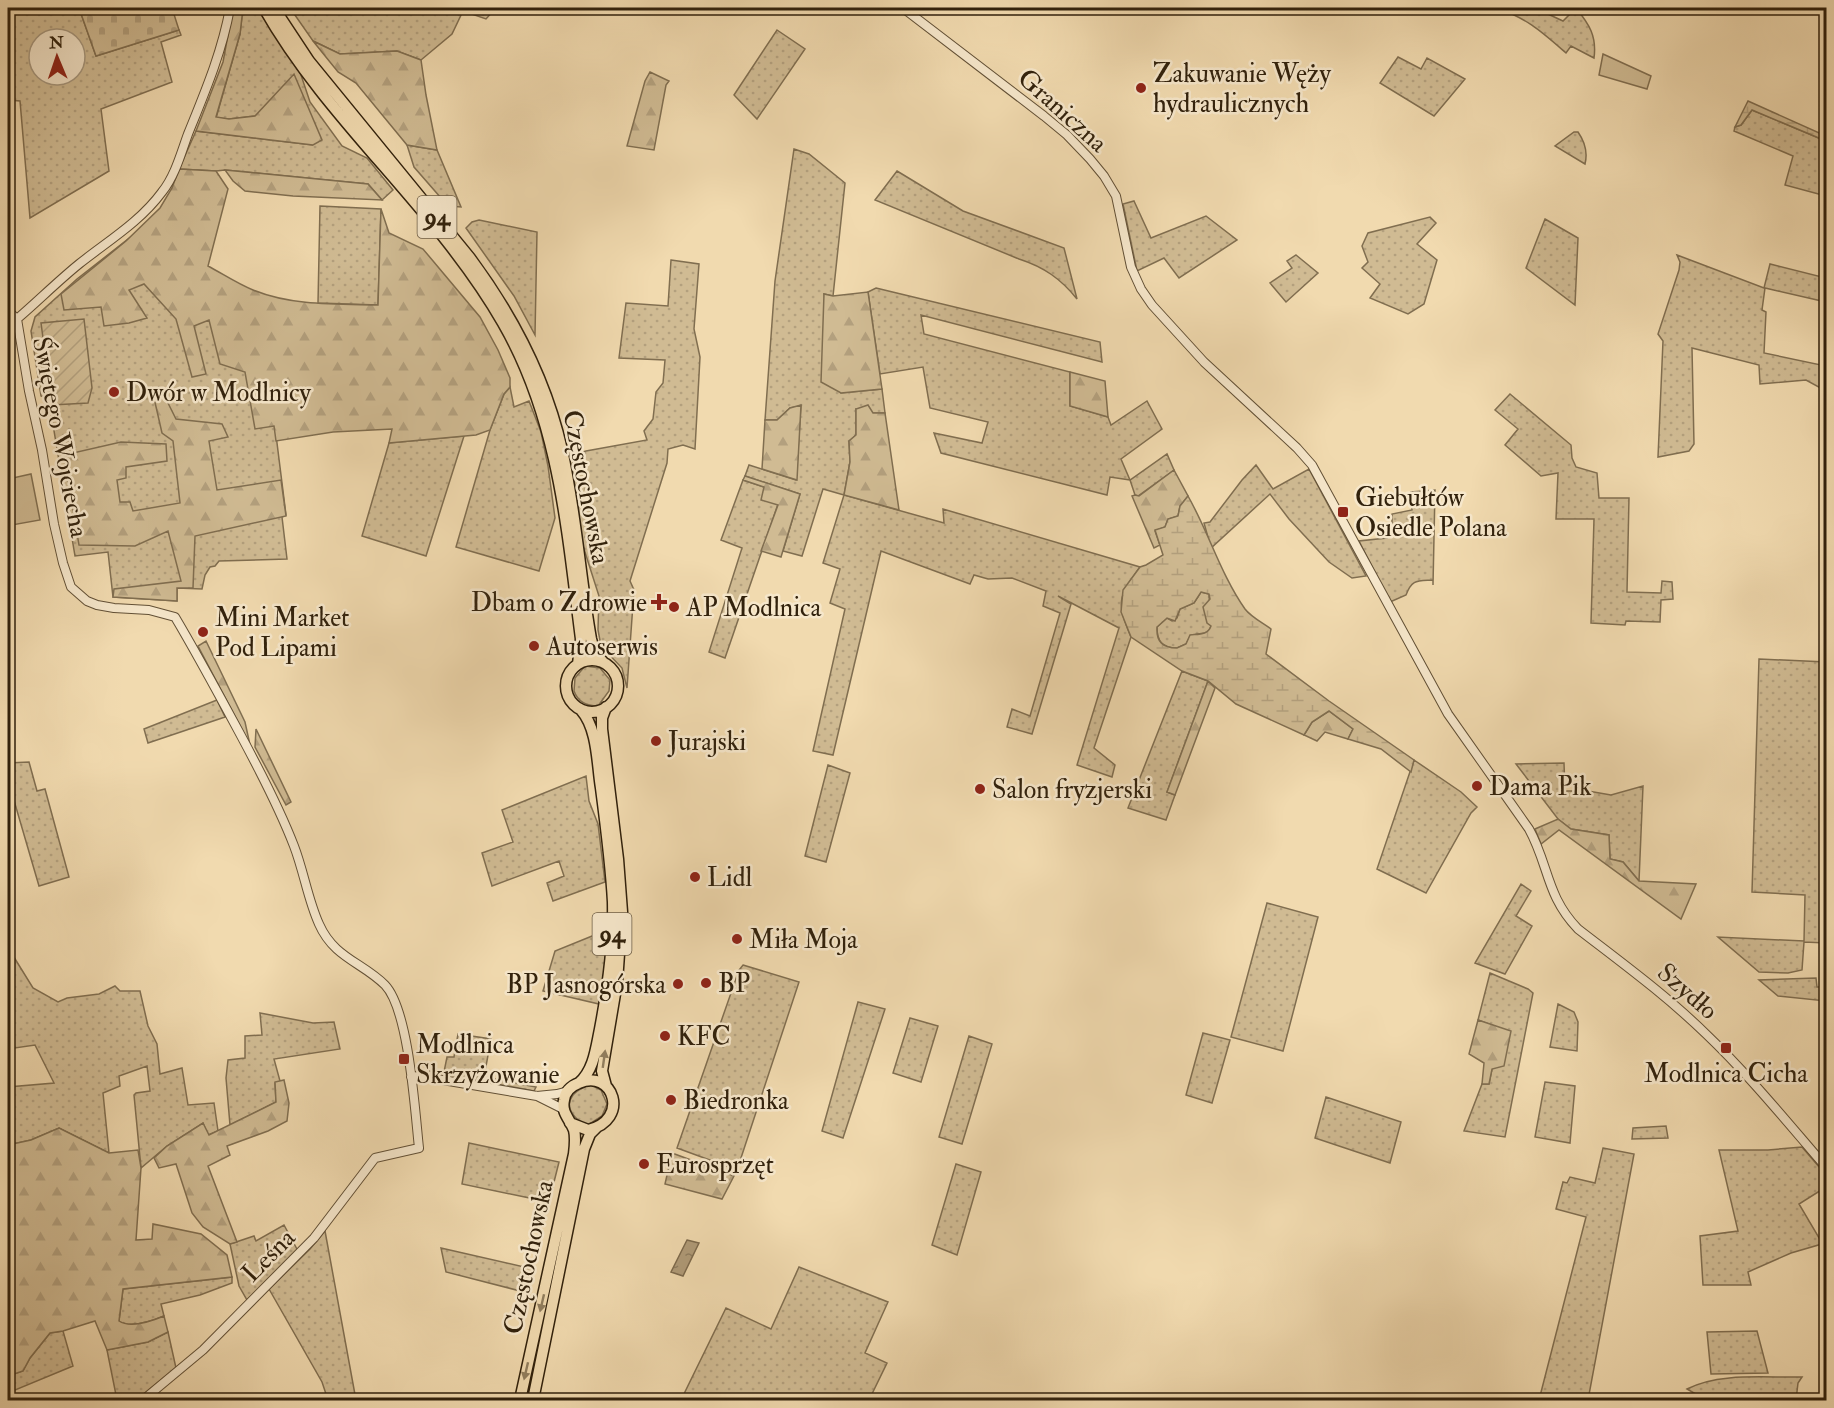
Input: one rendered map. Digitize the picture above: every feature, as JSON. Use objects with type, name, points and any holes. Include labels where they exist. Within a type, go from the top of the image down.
[{"type":"main road","name":"Częstochowska","points":[[264,8],[302,66],[477,282],[503,323],[520,356],[543,411],[558,474],[581,639],[578,664]]},
{"type":"main road","name":"Częstochowska","points":[[274,8],[309,61],[470,258],[491,287],[521,338],[542,384],[557,429],[571,495],[591,639],[596,653],[604,663]]},
{"type":"main road","points":[[578,664],[593,660],[604,663]]},
{"type":"main road","name":"94","points":[[597,1127],[609,1119],[613,1110],[614,1100],[606,1086],[602,1071],[617,982],[621,912],[619,868],[602,729],[602,718],[606,707],[614,698],[618,683],[615,672],[604,663]]},
{"type":"main road","name":"94","points":[[568,1091],[584,1078],[590,1068],[598,1039],[609,977],[613,922],[611,868],[595,748],[588,719],[570,700],[566,688],[568,676],[578,664]]},
{"type":"main road","points":[[581,710],[594,712],[606,707]]},
{"type":"main road","points":[[579,1083],[594,1081],[606,1086]]},
{"type":"main road","points":[[568,1091],[563,1109],[570,1123],[588,1130],[597,1127]]},
{"type":"main road","name":"Częstochowska","points":[[520,1401],[574,1154],[574,1134],[570,1123]]},
{"type":"main road","name":"Częstochowska","points":[[533,1401],[584,1149],[597,1127]]},
{"type":"street","name":"Świętego Wojciecha","points":[[230,8],[217,62],[180,156],[163,191],[134,222],[77,266],[17,319],[28,391],[38,429],[54,524],[65,569],[74,591],[97,605],[149,610],[175,617],[273,797],[294,846],[318,922],[325,936],[342,955],[386,986],[390,992],[401,1018],[411,1077]]},
{"type":"street","name":"Graniczna","points":[[903,8],[1044,116],[1073,141],[1104,176],[1116,196],[1131,267],[1141,289],[1178,335],[1227,385],[1293,444],[1311,465],[1380,592]]},
{"type":"street","points":[[8,311],[17,319]]},
{"type":"street","name":"Szydło","points":[[1380,592],[1448,714],[1529,829],[1553,893],[1567,918],[1666,998],[1706,1034],[1827,1167]]},
{"type":"street","points":[[411,1077],[419,1076],[537,1096],[568,1091]]},
{"type":"street","name":"Leśna","points":[[142,1401],[203,1350],[315,1238],[375,1158],[419,1148],[411,1077]]},
{"type":"street","points":[[537,1096],[563,1109]]},
{"type":"green space","points":[[8,8],[79,8],[86,27],[27,27],[27,87],[87,87],[87,31],[96,56],[179,30],[181,35],[161,42],[172,82],[101,109],[109,171],[30,218],[20,101],[9,100]]},
{"type":"green space","points":[[79,8],[172,8],[179,30],[96,56]]},
{"type":"green space","points":[[233,8],[243,8],[240,34],[216,117],[229,119],[255,116],[294,74],[322,140],[313,145],[196,131],[223,62]]},
{"type":"green space","points":[[243,8],[257,8],[300,72],[310,102],[342,146],[367,158],[393,190],[382,200],[368,184],[225,170],[179,169],[196,131],[313,145],[255,116],[216,118],[240,34]]},
{"type":"green space","points":[[290,8],[496,8],[486,19],[463,11],[452,34],[421,60],[397,51],[340,54],[313,41]]},
{"type":"green space","points":[[1495,8],[1535,8],[1563,21],[1576,8],[1591,31],[1595,50],[1594,58],[1571,46],[1566,53],[1525,21]]},
{"type":"green space","points":[[777,30],[805,49],[757,119],[734,95]]},
{"type":"green space","points":[[313,41],[340,54],[397,51],[421,60],[437,150],[407,145],[356,83],[338,72]]},
{"type":"green space","points":[[1603,54],[1651,76],[1647,89],[1599,75]]},
{"type":"green space","points":[[1398,57],[1421,69],[1427,58],[1465,79],[1434,116],[1380,83]]},
{"type":"green space","points":[[650,72],[669,81],[666,85],[654,150],[627,146],[645,81]]},
{"type":"green space","points":[[1748,101],[1826,136],[1826,141],[1752,110],[1741,125],[1735,127]]},
{"type":"green space","points":[[1752,110],[1826,141],[1826,196],[1785,185],[1793,156],[1734,131],[1735,127],[1741,125]]},
{"type":"green space","points":[[1574,132],[1578,132],[1584,143],[1585,164],[1555,146]]},
{"type":"green space","points":[[407,145],[437,150],[461,207],[448,206],[414,167]]},
{"type":"green space","points":[[794,149],[809,154],[845,183],[833,296],[824,294],[841,393],[882,389],[885,413],[856,409],[856,435],[849,441],[850,462],[844,495],[823,489],[802,556],[783,551],[800,494],[745,476],[749,465],[796,480],[801,406],[790,408],[777,420],[765,420],[775,281]]},
{"type":"green space","points":[[179,169],[216,171],[228,189],[208,266],[247,288],[283,299],[299,302],[378,305],[381,209],[389,233],[423,249],[480,317],[498,350],[510,378],[510,387],[504,394],[490,430],[476,435],[389,443],[392,429],[333,432],[276,441],[274,426],[255,429],[245,372],[220,364],[209,320],[194,326],[206,374],[192,377],[176,319],[144,284],[129,290],[147,318],[104,326],[101,307],[64,310],[61,294],[126,241],[160,208],[172,188]]},
{"type":"green space","points":[[225,170],[368,184],[382,200],[293,196],[245,191]]},
{"type":"green space","points":[[897,171],[963,211],[1064,248],[1077,299],[1065,285],[1036,266],[875,200]]},
{"type":"green space","points":[[1134,201],[1151,238],[1206,216],[1237,240],[1179,278],[1164,258],[1137,271],[1123,204]]},
{"type":"green space","points":[[320,206],[381,209],[378,305],[318,303]]},
{"type":"green space","points":[[1430,217],[1436,223],[1417,244],[1437,260],[1424,304],[1408,314],[1370,298],[1380,284],[1362,268],[1368,262],[1362,246],[1368,233]]},
{"type":"green space","points":[[1545,219],[1578,238],[1575,305],[1526,268]]},
{"type":"green space","points":[[479,220],[537,232],[535,335],[514,296],[466,228],[472,222]]},
{"type":"green space","points":[[132,236],[264,339],[286,515],[282,517],[287,559],[219,561],[215,566],[210,567],[205,575],[202,589],[177,588],[177,601],[113,597],[108,552],[75,556],[49,401],[41,396],[31,331],[35,317],[77,279]]},
{"type":"green space","points":[[1296,255],[1318,273],[1286,302],[1270,283],[1292,268],[1287,261]]},
{"type":"green space","points":[[1677,255],[1764,288],[1770,264],[1826,278],[1826,302],[1765,288],[1762,310],[1766,312],[1764,353],[1826,366],[1826,391],[1806,380],[1760,384],[1759,365],[1692,348],[1694,444],[1689,451],[1658,457],[1663,341],[1658,334],[1679,270],[1680,262]]},
{"type":"green space","points":[[671,260],[699,264],[694,329],[700,357],[695,449],[683,445],[668,449],[667,463],[630,581],[634,590],[627,688],[622,668],[601,646],[598,630],[599,596],[583,546],[572,465],[576,454],[647,440],[644,431],[653,419],[656,392],[663,383],[665,360],[619,358],[626,303],[668,306]]},
{"type":"green space","points":[[876,288],[1100,342],[1102,362],[921,315],[924,334],[1070,372],[1070,406],[1108,417],[1111,425],[1147,401],[1162,429],[1121,459],[1130,480],[1110,477],[1107,495],[941,453],[934,433],[982,443],[988,422],[930,408],[923,367],[880,374],[868,292]]},
{"type":"green space","points":[[868,292],[882,389],[841,393],[821,382],[824,294],[833,296]]},
{"type":"green space","points":[[84,319],[92,388],[88,403],[52,405],[41,323]]},
{"type":"green space","points":[[1070,372],[1105,381],[1108,417],[1070,406]]},
{"type":"green space","points":[[510,387],[514,407],[529,401],[541,432],[548,466],[555,518],[539,571],[456,547],[490,430],[504,394]]},
{"type":"green space","points":[[1510,394],[1571,445],[1572,458],[1576,467],[1597,473],[1599,498],[1629,498],[1627,592],[1661,593],[1662,581],[1672,582],[1673,599],[1661,600],[1660,622],[1626,621],[1625,625],[1591,623],[1594,519],[1556,519],[1558,473],[1541,476],[1505,445],[1518,429],[1495,410]]},
{"type":"green space","points":[[164,395],[176,419],[222,424],[228,437],[209,441],[217,490],[281,480],[286,516],[195,536],[193,588],[177,588],[177,601],[113,597],[114,589],[181,581],[168,531],[135,546],[79,545],[64,455],[121,442],[166,444],[167,461],[126,467],[126,478],[117,480],[120,502],[130,502],[133,511],[180,503],[173,441],[162,433],[154,398]]},
{"type":"green space","points":[[801,405],[797,480],[762,469],[765,420],[777,420],[790,408]]},
{"type":"green space","points":[[868,405],[873,413],[885,413],[899,510],[844,495],[850,462],[849,441],[856,435],[856,409]]},
{"type":"green space","points":[[464,436],[426,556],[362,536],[389,443]]},
{"type":"green space","points":[[1167,454],[1174,470],[1138,496],[1135,495],[1130,480]]},
{"type":"green space","points":[[1256,465],[1273,489],[1309,469],[1366,576],[1352,578],[1329,562],[1289,519],[1270,494],[1211,548],[1204,523],[1210,522]]},
{"type":"green space","points":[[1174,470],[1188,496],[1180,506],[1178,516],[1168,519],[1165,527],[1155,531],[1160,545],[1154,548],[1132,496],[1139,496]]},
{"type":"green space","points":[[31,474],[40,520],[12,525],[8,503],[8,479]]},
{"type":"green space","points":[[745,476],[800,494],[781,557],[761,551],[778,505],[761,500],[764,487],[743,480]]},
{"type":"green space","points":[[743,480],[764,487],[778,504],[725,658],[709,652],[742,548],[721,540]]},
{"type":"green space","points":[[1435,490],[1433,585],[1433,580],[1413,583],[1406,595],[1390,602],[1359,541],[1387,538],[1387,526],[1392,525],[1392,514],[1412,510],[1411,492]]},
{"type":"green space","points":[[844,495],[944,523],[943,509],[1140,567],[1127,586],[1122,600],[1121,607],[1131,637],[1094,748],[1115,765],[1112,777],[1077,765],[1119,628],[1058,596],[1071,604],[1032,734],[1007,727],[1012,709],[1030,716],[1060,613],[1043,606],[1046,591],[1012,578],[988,579],[974,575],[970,584],[881,551],[833,755],[813,751],[845,609],[830,603],[840,569],[823,563]]},
{"type":"green space","points":[[1188,496],[1237,596],[1248,612],[1271,629],[1266,654],[1414,760],[1411,772],[1381,749],[1348,739],[1353,729],[1329,711],[1312,722],[1304,735],[1236,704],[1208,681],[1182,671],[1131,637],[1121,612],[1123,590],[1140,567],[1163,555],[1155,530],[1165,527],[1168,519],[1178,516],[1180,506]],"holes":[[[1201,592],[1209,594],[1210,599],[1203,607],[1207,623],[1211,626],[1208,631],[1203,634],[1190,635],[1186,644],[1177,648],[1167,647],[1161,643],[1157,627],[1167,618],[1175,621],[1180,609],[1194,603]]]},
{"type":"green space","points":[[1201,592],[1209,594],[1211,626],[1209,631],[1191,635],[1186,644],[1177,648],[1161,643],[1157,627],[1167,618],[1172,621],[1177,618],[1180,609],[1194,603]]},
{"type":"green space","points":[[206,641],[245,722],[250,745],[198,646]]},
{"type":"green space","points":[[1759,659],[1826,662],[1826,750],[1821,895],[1826,896],[1826,943],[1804,942],[1802,970],[1788,973],[1759,972],[1718,937],[1804,941],[1805,895],[1752,892]]},
{"type":"green space","points":[[585,666],[600,668],[610,680],[609,691],[598,706],[583,703],[574,691],[575,678]]},
{"type":"green space","points":[[1182,671],[1208,681],[1167,792],[1175,795],[1166,820],[1128,808]]},
{"type":"green space","points":[[1208,681],[1215,688],[1175,795],[1167,792]]},
{"type":"green space","points":[[217,700],[225,717],[148,743],[144,729]]},
{"type":"green space","points":[[1329,711],[1353,729],[1348,739],[1325,732],[1317,741],[1304,735],[1312,722]]},
{"type":"green space","points":[[256,729],[291,802],[286,805],[255,747]]},
{"type":"green space","points":[[1414,760],[1461,792],[1477,807],[1471,813],[1426,893],[1377,869]]},
{"type":"green space","points":[[29,762],[37,791],[45,789],[69,877],[39,886],[8,780],[8,763]]},
{"type":"green space","points":[[1564,763],[1565,791],[1588,791],[1611,795],[1643,786],[1639,881],[1623,862],[1610,859],[1609,835],[1571,829],[1558,819],[1516,764]]},
{"type":"green space","points":[[828,765],[850,773],[826,862],[805,856]]},
{"type":"green space","points":[[586,776],[589,801],[598,824],[605,882],[553,901],[547,883],[564,876],[559,861],[492,886],[482,853],[513,842],[502,810]]},
{"type":"green space","points":[[1558,819],[1571,829],[1609,835],[1610,859],[1623,862],[1639,881],[1696,884],[1681,919],[1559,830],[1541,844],[1535,829]]},
{"type":"green space","points":[[1521,884],[1531,891],[1516,916],[1532,926],[1505,974],[1475,963]]},
{"type":"green space","points":[[1267,903],[1318,917],[1283,1051],[1231,1037]]},
{"type":"green space","points":[[607,930],[605,968],[599,1004],[543,991],[555,951]]},
{"type":"green space","points":[[12,954],[33,988],[58,1002],[67,998],[99,994],[115,986],[120,991],[140,991],[148,1026],[157,1044],[160,1074],[182,1068],[188,1105],[214,1103],[218,1131],[208,1135],[203,1123],[167,1146],[141,1168],[134,1095],[150,1091],[147,1066],[119,1076],[120,1086],[103,1093],[109,1153],[59,1128],[31,1140],[8,1145],[8,1087],[54,1083],[35,1045],[8,1049],[8,956]]},
{"type":"green space","points":[[743,965],[799,982],[737,1170],[677,1148],[739,970]]},
{"type":"green space","points":[[1490,973],[1533,993],[1505,1137],[1464,1131],[1482,1084],[1489,1084],[1492,1069],[1510,1032],[1478,1020]]},
{"type":"green space","points":[[1816,978],[1817,987],[1826,987],[1826,1001],[1778,996],[1759,980]]},
{"type":"green space","points":[[858,1002],[885,1009],[843,1138],[822,1131]]},
{"type":"green space","points":[[1558,1004],[1574,1012],[1578,1022],[1577,1051],[1550,1047]]},
{"type":"green space","points":[[260,1013],[313,1023],[334,1022],[340,1049],[274,1059],[280,1081],[275,1083],[276,1102],[230,1125],[226,1078],[228,1060],[245,1058],[245,1036],[262,1035]]},
{"type":"green space","points":[[910,1018],[938,1026],[921,1082],[893,1073]]},
{"type":"green space","points":[[1478,1020],[1511,1031],[1504,1066],[1492,1069],[1489,1084],[1482,1084],[1484,1063],[1469,1054]]},
{"type":"green space","points":[[1203,1033],[1230,1040],[1212,1103],[1186,1095]]},
{"type":"green space","points":[[458,1034],[491,1039],[484,1077],[536,1087],[534,1091],[429,1071],[444,1072],[447,1057],[454,1057]]},
{"type":"green space","points":[[969,1036],[992,1044],[962,1144],[939,1137]]},
{"type":"green space","points":[[284,1080],[289,1103],[287,1121],[268,1131],[227,1146],[230,1155],[208,1166],[237,1242],[230,1244],[203,1227],[192,1213],[176,1164],[159,1168],[154,1158],[167,1146],[203,1123],[209,1135],[276,1102],[275,1082]]},
{"type":"green space","points":[[1545,1082],[1575,1086],[1570,1143],[1535,1137]]},
{"type":"green space","points":[[589,1084],[601,1090],[607,1104],[602,1116],[588,1125],[575,1117],[569,1105],[575,1093]]},
{"type":"green space","points":[[1326,1097],[1401,1122],[1390,1163],[1315,1138]]},
{"type":"green space","points":[[1666,1126],[1668,1138],[1632,1139],[1633,1128]]},
{"type":"green space","points":[[59,1128],[109,1153],[138,1150],[141,1168],[136,1240],[152,1239],[153,1224],[201,1234],[227,1255],[232,1277],[123,1289],[119,1321],[135,1324],[164,1316],[168,1332],[148,1342],[107,1350],[95,1321],[50,1333],[30,1358],[23,1371],[8,1376],[8,1145],[31,1140]]},
{"type":"green space","points":[[469,1143],[559,1162],[549,1202],[462,1184]]},
{"type":"green space","points":[[1802,1147],[1826,1175],[1826,1187],[1799,1204],[1822,1243],[1826,1242],[1826,1251],[1822,1244],[1791,1253],[1748,1272],[1751,1285],[1703,1285],[1700,1236],[1738,1231],[1719,1150]]},
{"type":"green space","points":[[1603,1148],[1634,1154],[1588,1400],[1539,1400],[1586,1217],[1556,1209],[1563,1182],[1567,1183],[1570,1177],[1595,1183]]},
{"type":"green space","points":[[672,1153],[734,1176],[722,1199],[665,1184]]},
{"type":"green space","points":[[956,1164],[981,1172],[957,1255],[932,1245]]},
{"type":"green space","points":[[284,1225],[298,1251],[247,1300],[239,1286],[230,1244],[254,1236],[256,1241]]},
{"type":"green space","points":[[325,1231],[356,1400],[328,1400],[322,1382],[269,1289]]},
{"type":"green space","points":[[441,1248],[533,1269],[528,1293],[446,1272]]},
{"type":"green space","points":[[799,1267],[888,1302],[865,1353],[887,1363],[869,1400],[681,1400],[726,1308],[771,1329]]},
{"type":"green space","points":[[232,1277],[232,1283],[200,1295],[161,1304],[164,1316],[159,1318],[135,1324],[119,1321],[123,1289]]},
{"type":"green space","points":[[63,1331],[73,1366],[8,1393],[8,1376],[23,1371],[30,1358],[50,1333]]},
{"type":"green space","points":[[1757,1331],[1768,1373],[1711,1374],[1707,1332]]},
{"type":"green space","points":[[168,1332],[176,1368],[136,1400],[117,1400],[107,1350],[148,1342]]},
{"type":"green space","points":[[1802,1377],[1798,1383],[1796,1400],[1706,1400],[1687,1389],[1728,1378]]},
{"type":"water","points":[[687,1240],[699,1243],[683,1276],[671,1272]]},
{"type":"place","name":"Zakuwanie Węży hydraulicznych","points":[[1141,88]]},
{"type":"place","name":"Dwór w Modlnicy","points":[[114,392]]},
{"type":"place","name":"Giebułtów Osiedle Polana","points":[[1343,512]]},
{"type":"place","name":"Dbam o Zdrowie","points":[[659,602]]},
{"type":"place","name":"AP Modlnica","points":[[674,607]]},
{"type":"place","name":"Mini Market Pod Lipami","points":[[203,632]]},
{"type":"place","name":"Autoserwis","points":[[534,646]]},
{"type":"place","name":"Jurajski","points":[[656,741]]},
{"type":"place","name":"Dama Pik","points":[[1477,786]]},
{"type":"place","name":"Salon fryzjerski","points":[[980,789]]},
{"type":"place","name":"Lidl","points":[[695,877]]},
{"type":"place","name":"Miła Moja","points":[[737,939]]},
{"type":"place","name":"BP","points":[[706,983]]},
{"type":"place","name":"BP Jasnogórska","points":[[678,984]]},
{"type":"place","name":"KFC","points":[[665,1036]]},
{"type":"place","name":"Modlnica Cicha","points":[[1726,1048]]},
{"type":"place","name":"Modlnica Skrzyżowanie","points":[[404,1059]]},
{"type":"place","name":"Biedronka","points":[[671,1100]]},
{"type":"place","name":"Eurosprzęt","points":[[644,1164]]}]
